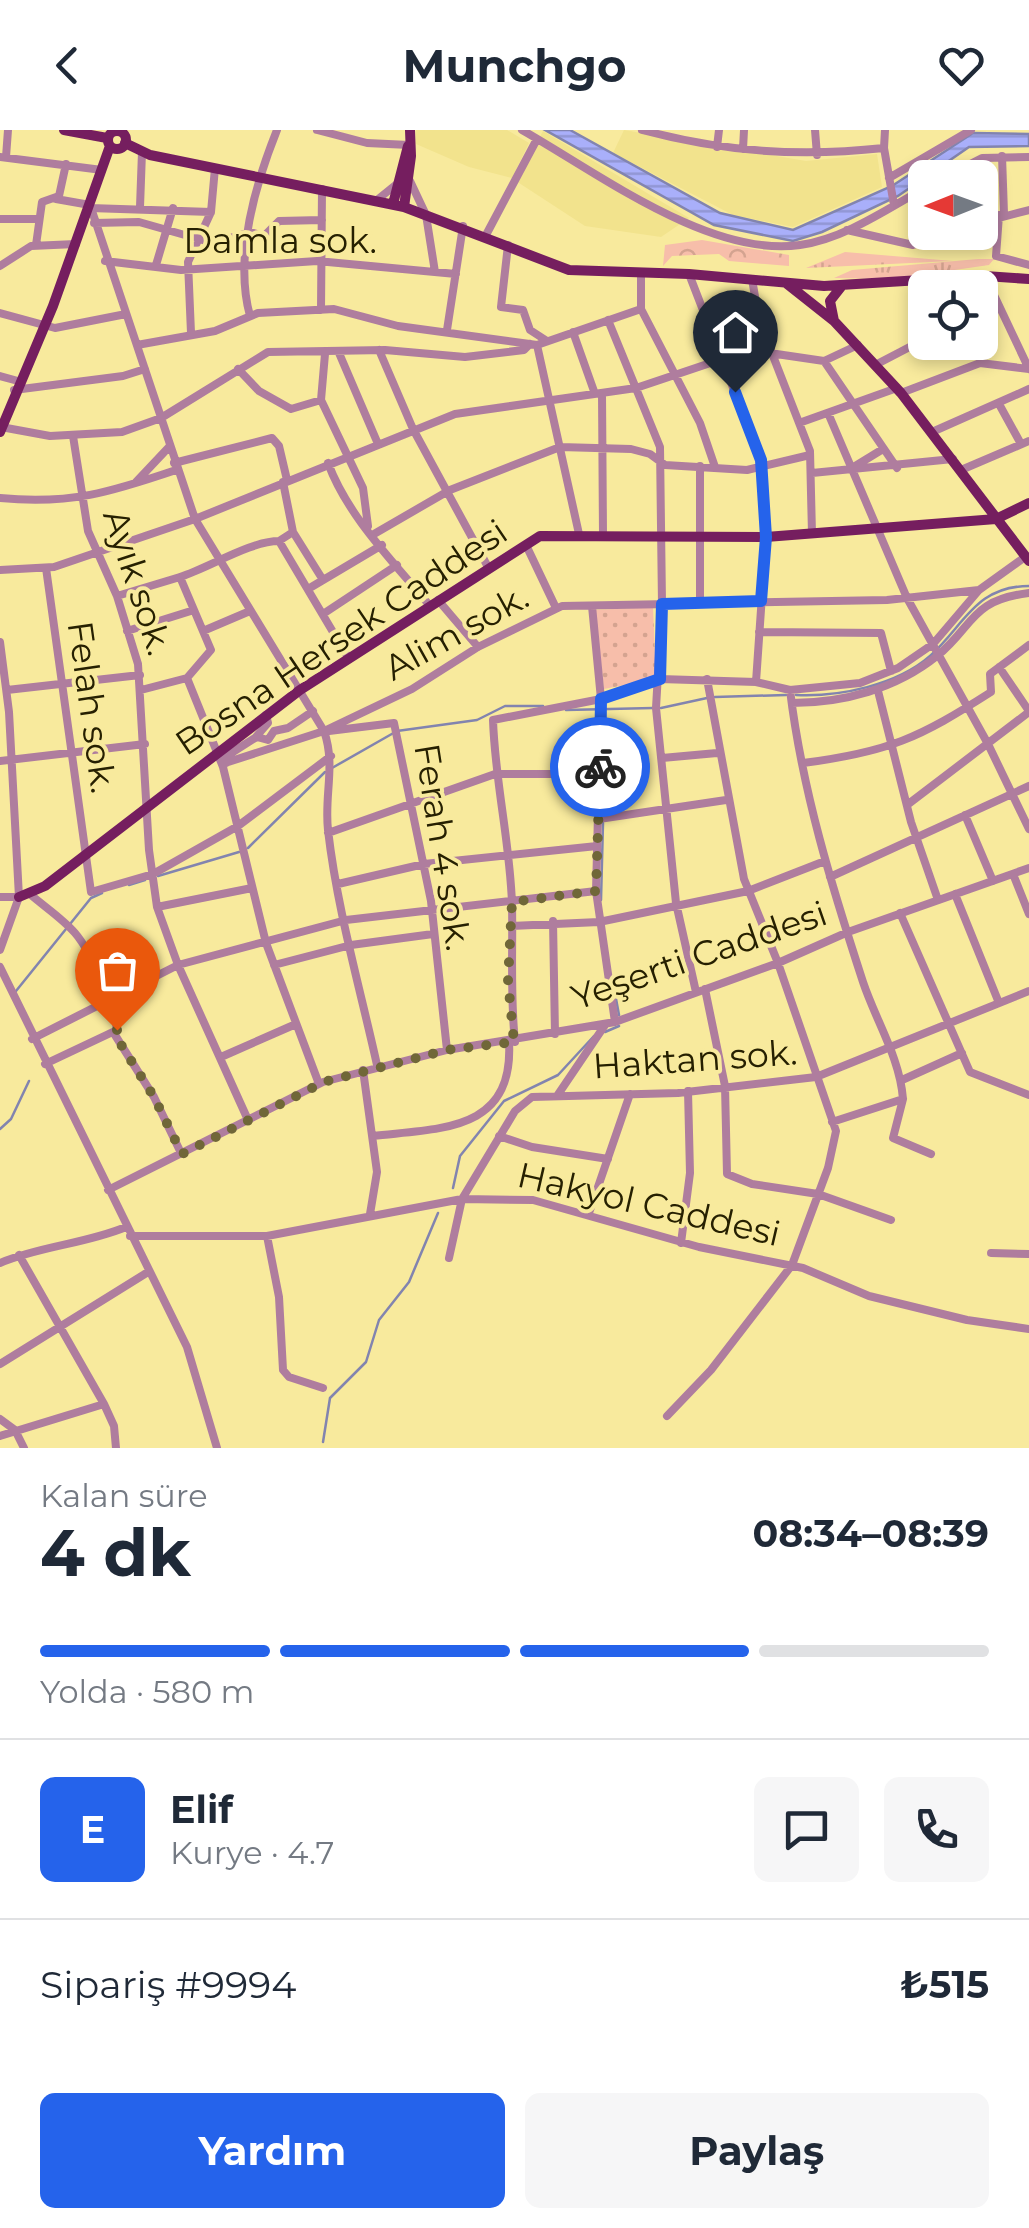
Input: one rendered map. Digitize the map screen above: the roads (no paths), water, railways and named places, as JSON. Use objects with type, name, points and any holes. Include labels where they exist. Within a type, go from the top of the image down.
[{"type":"main road","points":[[64,130],[87,133],[118,149],[125,143]]},
{"type":"main road","points":[[1,429],[76,244],[109,142],[119,130],[125,143],[142,152],[398,205],[463,226],[569,270],[689,274],[840,287],[908,282]]},
{"type":"main road","points":[[398,205],[398,183],[410,130]]},
{"type":"main road","points":[[398,205],[409,175],[408,145]]},
{"type":"main road","points":[[998,277],[1029,279]]},
{"type":"main road","points":[[786,282],[834,321],[877,364],[1027,559]]},
{"type":"main road","points":[[834,321],[830,301],[840,287]]},
{"type":"main road","name":"Bosna Hersek Caddesi","points":[[25,896],[300,690],[525,543],[547,534],[766,537],[996,520],[1029,503]]},
{"type":"street","points":[[8,130],[3,156],[102,170]]},
{"type":"street","points":[[250,316],[245,297],[250,232],[260,174],[277,130]]},
{"type":"street","points":[[317,130],[367,143],[408,145]]},
{"type":"street","points":[[522,130],[706,233],[790,246],[847,230],[908,196]]},
{"type":"street","points":[[642,130],[717,146],[817,155],[884,148]]},
{"type":"street","points":[[717,146],[719,130]]},
{"type":"street","points":[[743,149],[744,130]]},
{"type":"street","points":[[815,130],[817,155]]},
{"type":"street","points":[[885,130],[884,148],[894,202]]},
{"type":"street","points":[[890,182],[971,130]]},
{"type":"street","points":[[486,236],[537,138]]},
{"type":"street","points":[[140,207],[142,152]]},
{"type":"street","points":[[1002,156],[1002,215],[996,256],[1029,266]]},
{"type":"street","points":[[977,160],[1029,157]]},
{"type":"street","points":[[56,199],[66,164]]},
{"type":"street","points":[[190,333],[187,269],[212,212],[215,166]]},
{"type":"street","points":[[409,175],[426,214],[435,272]]},
{"type":"street","points":[[377,200],[398,183]]},
{"type":"street","points":[[321,310],[322,189]]},
{"type":"street","points":[[36,244],[42,202],[56,199],[90,206],[212,212]]},
{"type":"street","points":[[90,206],[195,519],[324,731],[331,756],[326,785],[328,833],[377,1066]]},
{"type":"street","points":[[156,265],[173,208]]},
{"type":"street","points":[[998,216],[1029,210]]},
{"type":"street","points":[[0,218],[38,219]]},
{"type":"street","points":[[94,222],[139,222],[213,243],[250,232],[264,236],[284,220],[322,220]]},
{"type":"street","points":[[447,330],[463,226]]},
{"type":"street","points":[[847,230],[908,244]]},
{"type":"street","points":[[0,266],[36,244],[76,244]]},
{"type":"street","points":[[508,246],[502,307],[523,310],[530,330],[548,341]]},
{"type":"street","name":"Damla sok.","points":[[106,261],[187,269],[320,261],[456,274]]},
{"type":"street","points":[[641,272],[641,309],[700,423],[714,467]]},
{"type":"street","points":[[689,274],[762,468],[766,537],[756,682]]},
{"type":"street","points":[[752,279],[771,352],[810,455],[812,534]]},
{"type":"street","points":[[998,308],[1029,369]]},
{"type":"street","points":[[137,345],[216,331],[250,316],[321,310],[398,326],[533,344],[641,309]]},
{"type":"street","points":[[0,312],[44,326],[67,328],[126,314]]},
{"type":"street","points":[[608,320],[654,428],[662,604],[656,708],[676,903],[725,1086],[727,1174],[752,1184],[818,1194],[891,1220]]},
{"type":"street","points":[[573,332],[598,393],[603,535]]},
{"type":"street","points":[[1,429],[74,436],[122,432],[161,418],[268,352],[339,354],[379,350],[465,356],[524,350],[533,344]]},
{"type":"street","points":[[533,344],[552,398],[579,534]]},
{"type":"street","points":[[0,570],[46,568],[195,519],[466,411],[636,388],[758,348],[824,361],[859,345]]},
{"type":"street","points":[[877,364],[908,348]]},
{"type":"street","points":[[379,350],[413,429],[488,567]]},
{"type":"street","points":[[325,354],[320,400],[350,454],[368,507],[371,530]]},
{"type":"street","points":[[339,354],[378,444]]},
{"type":"street","points":[[824,361],[897,468]]},
{"type":"street","points":[[799,423],[980,363],[1029,369]]},
{"type":"street","points":[[0,376],[16,386],[122,376],[146,369]]},
{"type":"street","points":[[238,369],[259,391],[290,410],[320,400]]},
{"type":"street","points":[[932,432],[1029,389]]},
{"type":"street","points":[[961,470],[1025,442],[999,404]]},
{"type":"street","points":[[828,413],[907,598],[968,706],[1029,829]]},
{"type":"street","name":"Ayık sok.","points":[[74,436],[95,553],[117,596],[140,675],[157,907],[178,965],[248,1120]]},
{"type":"street","points":[[0,498],[30,501],[115,493],[175,466],[272,438],[280,446],[293,532],[323,580]]},
{"type":"street","points":[[132,486],[169,447]]},
{"type":"street","points":[[371,530],[447,492],[560,447],[631,450],[665,464],[714,467],[762,468],[810,455]]},
{"type":"street","points":[[853,470],[884,448]]},
{"type":"street","points":[[812,473],[897,468],[953,459]]},
{"type":"street","points":[[328,463],[348,508],[371,530],[397,565],[478,647]]},
{"type":"street","points":[[700,466],[700,603]]},
{"type":"street","points":[[117,596],[221,564],[258,542],[280,541],[293,532]]},
{"type":"street","points":[[280,541],[349,659]]},
{"type":"street","points":[[525,543],[556,608]]},
{"type":"street","points":[[308,589],[382,545]]},
{"type":"street","points":[[373,1136],[464,1124],[478,1117],[508,1084],[512,1042],[508,981],[512,902],[495,774],[493,720],[601,699],[660,679],[756,682],[790,690],[860,683],[891,670],[933,644],[979,590],[1027,559]]},
{"type":"street","points":[[323,614],[397,565]]},
{"type":"street","name":"Felah sok.","points":[[46,568],[91,892],[152,874]]},
{"type":"street","points":[[142,690],[187,678],[211,650],[180,578]]},
{"type":"street","name":"Alim sok.","points":[[324,731],[412,689],[478,647],[556,608],[907,598],[979,590]]},
{"type":"street","points":[[792,703],[878,691],[939,655],[970,617],[989,604],[1029,593]]},
{"type":"street","points":[[557,1096],[610,1022],[596,891],[601,699],[592,606]]},
{"type":"street","points":[[127,631],[194,610]]},
{"type":"street","points":[[203,630],[250,611]]},
{"type":"street","points":[[760,632],[881,632],[891,670]]},
{"type":"street","points":[[0,642],[25,896],[0,950]]},
{"type":"street","points":[[803,763],[892,748],[990,692],[990,674],[1029,645]]},
{"type":"street","points":[[907,805],[1029,712],[1000,667]]},
{"type":"street","points":[[4,688],[140,675]]},
{"type":"street","points":[[187,678],[224,763]]},
{"type":"street","points":[[667,1416],[711,1370],[792,1265],[836,1131],[778,963],[748,891],[726,800],[707,679]]},
{"type":"street","points":[[790,690],[825,862],[902,1080],[903,1099],[893,1138],[931,1154]]},
{"type":"street","points":[[878,691],[916,838],[938,900]]},
{"type":"street","points":[[257,736],[268,740],[274,731],[289,728],[313,711]]},
{"type":"street","points":[[266,715],[268,723],[257,736],[224,757],[224,763],[266,943],[319,1084]]},
{"type":"street","name":"Ferah 4 sok.","points":[[324,731],[394,724],[424,864],[447,1050]]},
{"type":"street","points":[[224,763],[324,731]]},
{"type":"street","points":[[0,761],[145,744]]},
{"type":"street","points":[[662,758],[717,753]]},
{"type":"street","points":[[152,874],[238,826],[331,756]]},
{"type":"street","points":[[328,833],[495,774],[600,774]]},
{"type":"street","points":[[830,877],[1029,786]]},
{"type":"street","points":[[598,819],[726,800]]},
{"type":"street","points":[[965,816],[993,881]]},
{"type":"street","points":[[338,884],[424,864],[598,846]]},
{"type":"street","points":[[511,926],[553,921],[599,922],[748,891],[825,862]]},
{"type":"street","name":"Yeşerti Caddesi","points":[[108,1190],[319,1084],[447,1050],[512,1042],[610,1022],[1029,868]]},
{"type":"street","points":[[1013,874],[1029,914]]},
{"type":"street","points":[[157,907],[252,888]]},
{"type":"street","points":[[32,1038],[178,965],[346,920],[596,891]]},
{"type":"street","points":[[955,894],[999,1002]]},
{"type":"street","points":[[0,897],[25,896],[76,934],[116,1007],[115,1035],[154,1097],[182,1154]]},
{"type":"street","points":[[900,913],[970,1072],[1029,1095]]},
{"type":"street","points":[[553,921],[554,1034]]},
{"type":"street","points":[[274,965],[351,946],[432,934]]},
{"type":"street","points":[[0,967],[44,1064],[191,1356],[217,1448]]},
{"type":"street","name":"Haktan sok.","points":[[449,1258],[462,1199],[499,1136],[532,1097],[688,1091],[816,1077],[1029,990]]},
{"type":"street","points":[[220,1058],[296,1024]]},
{"type":"street","points":[[44,1064],[117,1030]]},
{"type":"street","points":[[902,1080],[962,1053]]},
{"type":"street","points":[[363,1070],[377,1180],[370,1214]]},
{"type":"street","points":[[681,1242],[690,1172],[688,1091]]},
{"type":"street","points":[[589,1214],[630,1094]]},
{"type":"street","points":[[832,1122],[903,1099]]},
{"type":"street","points":[[499,1136],[532,1148],[608,1159]]},
{"type":"street","name":"Hakyol Caddesi","points":[[0,1263],[19,1255],[128,1232],[267,1236],[462,1199],[532,1200],[681,1242],[792,1265],[869,1296],[967,1320],[1029,1329]]},
{"type":"street","points":[[267,1236],[279,1297],[283,1370],[289,1377],[323,1388]]},
{"type":"street","points":[[990,1253],[1029,1254]]},
{"type":"street","points":[[19,1255],[104,1404],[114,1426],[116,1448]]},
{"type":"street","points":[[0,1364],[148,1272]]},
{"type":"street","points":[[0,1436],[104,1404]]},
{"type":"street","points":[[0,1419],[16,1430],[24,1448]]},
{"type":"water","points":[[545,130],[570,130],[720,213],[793,230],[908,176],[908,189],[898,196],[822,232],[793,241],[714,225]]},
{"type":"water","points":[[973,133],[1029,134],[1029,146],[969,147],[950,160],[932,160]]},
{"type":"waterway","points":[[796,695],[849,691],[901,675],[930,656],[983,600],[1011,588],[1029,586]]},
{"type":"waterway","points":[[715,697],[786,695]]},
{"type":"waterway","points":[[661,708],[707,698]]},
{"type":"waterway","points":[[332,768],[397,731],[477,720],[505,706],[543,706]]},
{"type":"waterway","points":[[566,710],[653,708]]},
{"type":"waterway","points":[[603,814],[605,712]]},
{"type":"waterway","points":[[248,848],[325,772]]},
{"type":"waterway","points":[[601,900],[603,823]]},
{"type":"waterway","points":[[158,876],[239,852]]},
{"type":"waterway","points":[[129,885],[145,880]]},
{"type":"waterway","points":[[16,991],[91,898],[102,893]]},
{"type":"waterway","points":[[612,977],[619,1015]]},
{"type":"waterway","points":[[605,1032],[619,1026]]},
{"type":"waterway","points":[[453,1188],[460,1156],[504,1101],[558,1075],[594,1036]]},
{"type":"waterway","points":[[0,1129],[11,1119],[29,1081]]},
{"type":"waterway","points":[[323,1442],[330,1398],[366,1362],[379,1320],[409,1282],[438,1213]]}]
